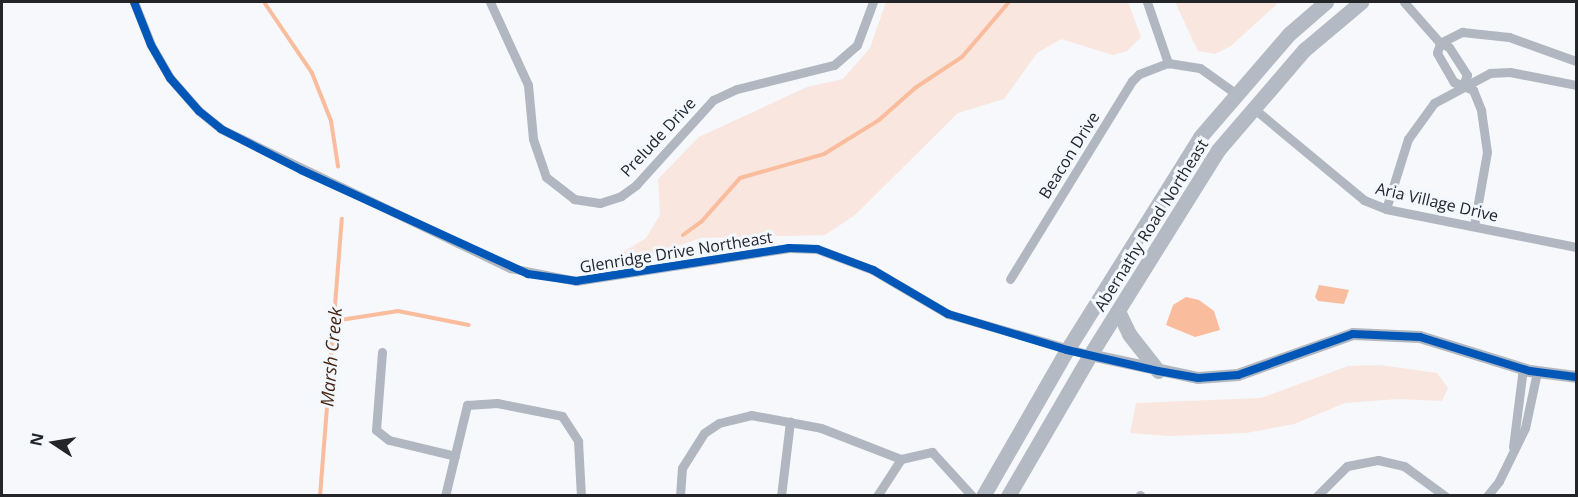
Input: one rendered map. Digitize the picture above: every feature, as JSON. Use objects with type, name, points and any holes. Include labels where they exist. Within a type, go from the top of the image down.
[{"type":"main road","name":"Abernathy Road Northeast","points":[[983,495],[1067,350],[1169,184],[1235,93],[1326,2]]},
{"type":"main road","name":"Abernathy Road Northeast","points":[[1008,495],[1090,354],[1193,186],[1252,107],[1304,50],[1361,2]]},
{"type":"main road","points":[[1118,311],[1129,334],[1158,371]]},
{"type":"street","name":"Glenridge Drive Northeast","points":[[134,2],[151,45],[170,78],[199,111],[221,129],[510,268],[576,281],[789,248],[817,249],[873,270],[948,314],[1067,350],[1198,378],[1239,375],[1353,334],[1420,337],[1522,369],[1576,377]]},
{"type":"street","name":"Prelude Drive","points":[[490,2],[528,85],[533,139],[546,177],[574,199],[600,203],[621,196],[636,185],[713,100],[737,89],[822,70],[839,61],[865,31],[873,2]]},
{"type":"street","points":[[1147,2],[1168,63],[1200,68],[1235,93]]},
{"type":"street","points":[[1404,2],[1440,43],[1449,47],[1467,75],[1463,85]]},
{"type":"street","points":[[1474,226],[1487,152],[1479,100],[1473,90],[1454,82],[1437,53],[1440,43],[1462,32],[1509,37],[1576,61]]},
{"type":"street","name":"Beacon Drive","points":[[1010,279],[1132,81],[1138,74],[1168,63]]},
{"type":"street","points":[[1386,209],[1408,139],[1418,122],[1434,103],[1463,85],[1490,73],[1510,72],[1576,85]]},
{"type":"street","name":"Aria Village Drive","points":[[1252,107],[1353,193],[1386,209],[1576,247]]},
{"type":"street","points":[[382,352],[376,430],[389,440],[455,456]]},
{"type":"street","points":[[1513,449],[1522,369]]},
{"type":"street","points":[[1486,495],[1499,481],[1525,428],[1537,372]]},
{"type":"street","points":[[445,495],[467,405],[497,404],[562,416],[578,441],[581,495]]},
{"type":"street","points":[[1516,410],[1528,413]]},
{"type":"street","points":[[680,495],[682,468],[704,433],[719,423],[751,415],[821,428],[901,459],[932,453],[972,495]]},
{"type":"street","points":[[781,495],[790,422]]},
{"type":"street","points":[[878,495],[901,459]]},
{"type":"street","points":[[1317,495],[1347,466],[1378,460],[1404,466],[1445,495]]},
{"type":"shaded area","points":[[886,2],[1128,2],[1141,37],[1127,51],[1113,55],[1061,39],[1037,53],[1004,99],[958,113],[855,215],[825,235],[701,238],[631,262],[588,261],[619,255],[646,238],[660,215],[658,179],[699,137],[807,87],[843,79],[870,48]]},
{"type":"shaded area","points":[[1175,2],[1279,2],[1231,46],[1215,54],[1198,51]]},
{"type":"shaded area","points":[[1319,285],[1349,290],[1344,304],[1318,301],[1315,297]]},
{"type":"shaded area","points":[[1186,297],[1199,300],[1214,311],[1220,330],[1195,337],[1166,325],[1173,305]]},
{"type":"shaded area","points":[[1380,365],[1437,373],[1448,388],[1442,401],[1397,399],[1345,403],[1294,424],[1246,433],[1169,436],[1130,433],[1136,403],[1261,398],[1348,366]]},
{"type":"waterway","name":"Marsh Creek","points":[[264,2],[312,73],[331,121],[338,166]]},
{"type":"waterway","points":[[683,235],[702,221],[740,178],[824,154],[879,120],[915,88],[962,57],[1009,2]]},
{"type":"waterway","name":"Marsh Creek","points":[[320,496],[342,219]]},
{"type":"waterway","points":[[334,321],[398,311],[469,325]]},
{"type":"cycle path","points":[[134,2],[151,45],[170,78],[199,111],[221,129],[301,170],[528,274],[576,281],[789,248],[817,249],[873,270],[948,314],[1067,350],[1198,378],[1238,375],[1353,334],[1420,337],[1530,371],[1576,377]]}]
